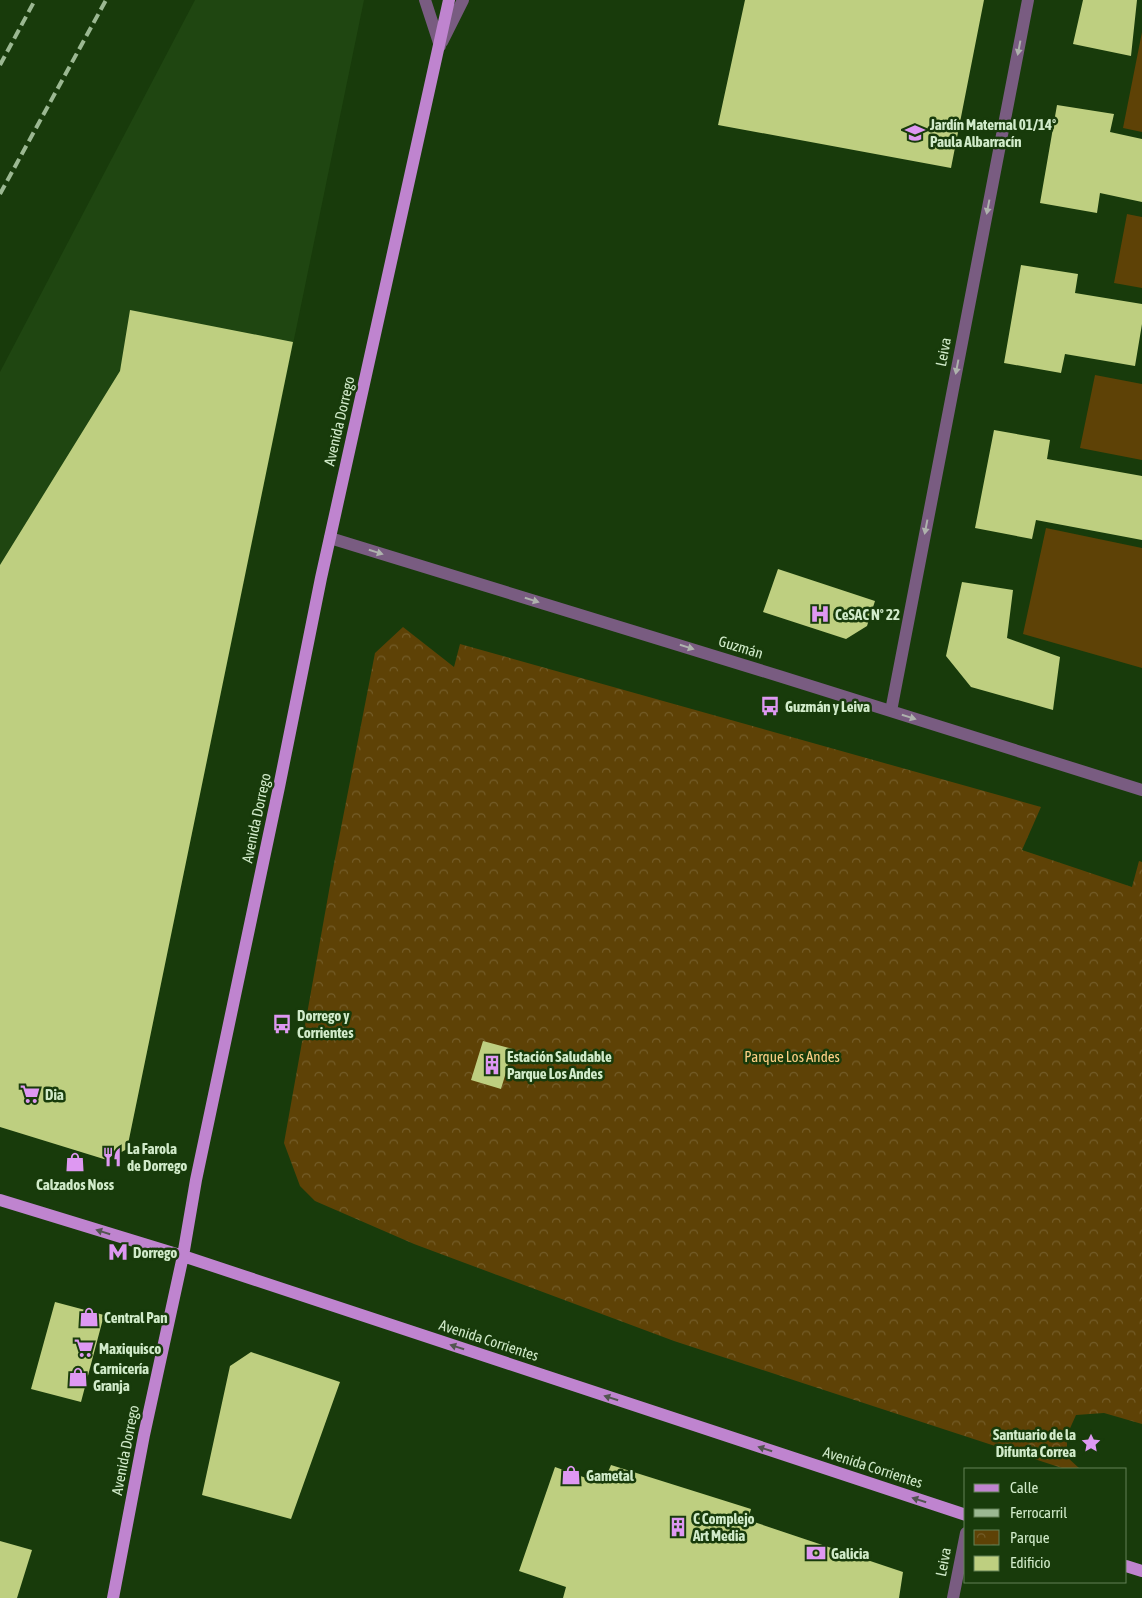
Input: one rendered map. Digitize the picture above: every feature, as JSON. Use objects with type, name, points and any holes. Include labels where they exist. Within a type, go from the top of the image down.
[{"type":"main road","name":"Avenida Dorrego","points":[[113,1598],[144,1435],[183,1256],[196,1180],[330,538],[449,0]]},
{"type":"main road","name":"Avenida Corrientes","points":[[0,1200],[183,1256],[964,1514]]},
{"type":"main road","points":[[1127,1566],[1142,1571]]},
{"type":"street","points":[[425,0],[440,46]]},
{"type":"street","name":"Avenida Dorrego","points":[[440,46],[463,0]]},
{"type":"street","name":"Leiva","points":[[891,711],[1028,0]]},
{"type":"street","name":"Guzmán","points":[[330,538],[1142,790]]},
{"type":"street","name":"Leiva","points":[[953,1598],[964,1543]]},
{"type":"shaded area","points":[[195,0],[364,0],[127,1149],[0,1127],[0,372]]},
{"type":"green space","points":[[1142,32],[1142,132],[1123,128]]},
{"type":"green space","points":[[1127,214],[1142,217],[1142,288],[1114,283]]},
{"type":"green space","points":[[1095,375],[1142,384],[1142,460],[1080,448]]},
{"type":"green space","points":[[1046,528],[1142,548],[1142,668],[1023,634]]},
{"type":"green space","name":"Parque Los Andes","points":[[403,627],[454,667],[460,644],[1041,807],[1022,850],[1132,887],[1139,861],[1142,862],[1142,1424],[1104,1413],[1076,1415],[1067,1435],[1067,1457],[1079,1468],[1062,1468],[674,1341],[414,1244],[315,1201],[300,1186],[284,1143],[332,874],[375,653]]},
{"type":"building","points":[[745,0],[984,0],[951,168],[718,125]]},
{"type":"building","points":[[1083,0],[1137,0],[1131,56],[1073,44]]},
{"type":"building","points":[[1057,105],[1114,114],[1110,132],[1142,139],[1142,202],[1100,193],[1097,213],[1040,203]]},
{"type":"building","points":[[1021,265],[1078,274],[1075,293],[1142,304],[1142,324],[1135,366],[1065,354],[1061,373],[1004,363]]},
{"type":"building","points":[[130,310],[293,342],[127,1149],[107,1160],[0,1127],[0,565],[120,371]]},
{"type":"building","points":[[994,430],[1050,440],[1047,459],[1142,476],[1142,540],[1036,520],[1032,539],[975,528]]},
{"type":"building","name":"CeSAC Nº 22","points":[[778,569],[875,601],[867,626],[846,639],[763,612]]},
{"type":"building","points":[[962,582],[1013,590],[1007,638],[1060,657],[1053,710],[971,687],[946,656]]},
{"type":"building","name":"Estación Saludable Parque Los Andes","points":[[483,1041],[513,1049],[501,1089],[471,1080]]},
{"type":"building","points":[[55,1302],[104,1315],[81,1402],[31,1389]]},
{"type":"building","points":[[251,1352],[340,1382],[291,1519],[202,1495],[230,1366]]},
{"type":"building","name":"C Complejo Art Media","points":[[611,1465],[751,1509],[748,1520],[903,1572],[899,1598],[563,1598],[566,1587],[519,1571],[555,1467],[603,1484]]},
{"type":"building","points":[[0,1541],[32,1550],[17,1598],[0,1598]]},
{"type":"railway","points":[[0,65],[35,0]]},
{"type":"railway","points":[[0,194],[106,0]]},
{"type":"place","name":"Jardín Maternal 01/14° Paula Albarracín","points":[[915,133]]},
{"type":"place","name":"CeSAC Nº 22","points":[[820,614]]},
{"type":"place","name":"Guzmán y Leiva","points":[[770,706]]},
{"type":"place","name":"Dorrego y Corrientes","points":[[282,1024]]},
{"type":"place","name":"Estación Saludable Parque Los Andes","points":[[492,1065]]},
{"type":"place","name":"Dia","points":[[30,1094]]},
{"type":"place","name":"La Farola de Dorrego","points":[[112,1157]]},
{"type":"place","name":"Calzados Noss","points":[[75,1162]]},
{"type":"place","name":"Dorrego","points":[[118,1252]]},
{"type":"place","name":"Central Pan","points":[[89,1317]]},
{"type":"place","name":"Maxiquisco","points":[[84,1348]]},
{"type":"place","name":"Carnicería Granja","points":[[78,1377]]},
{"type":"place","name":"Santuario de la Difunta Correa","points":[[1091,1443]]},
{"type":"place","name":"Gametal","points":[[571,1475]]},
{"type":"place","name":"C Complejo Art Media","points":[[678,1527]]},
{"type":"place","name":"Galicia","points":[[816,1553]]}]
